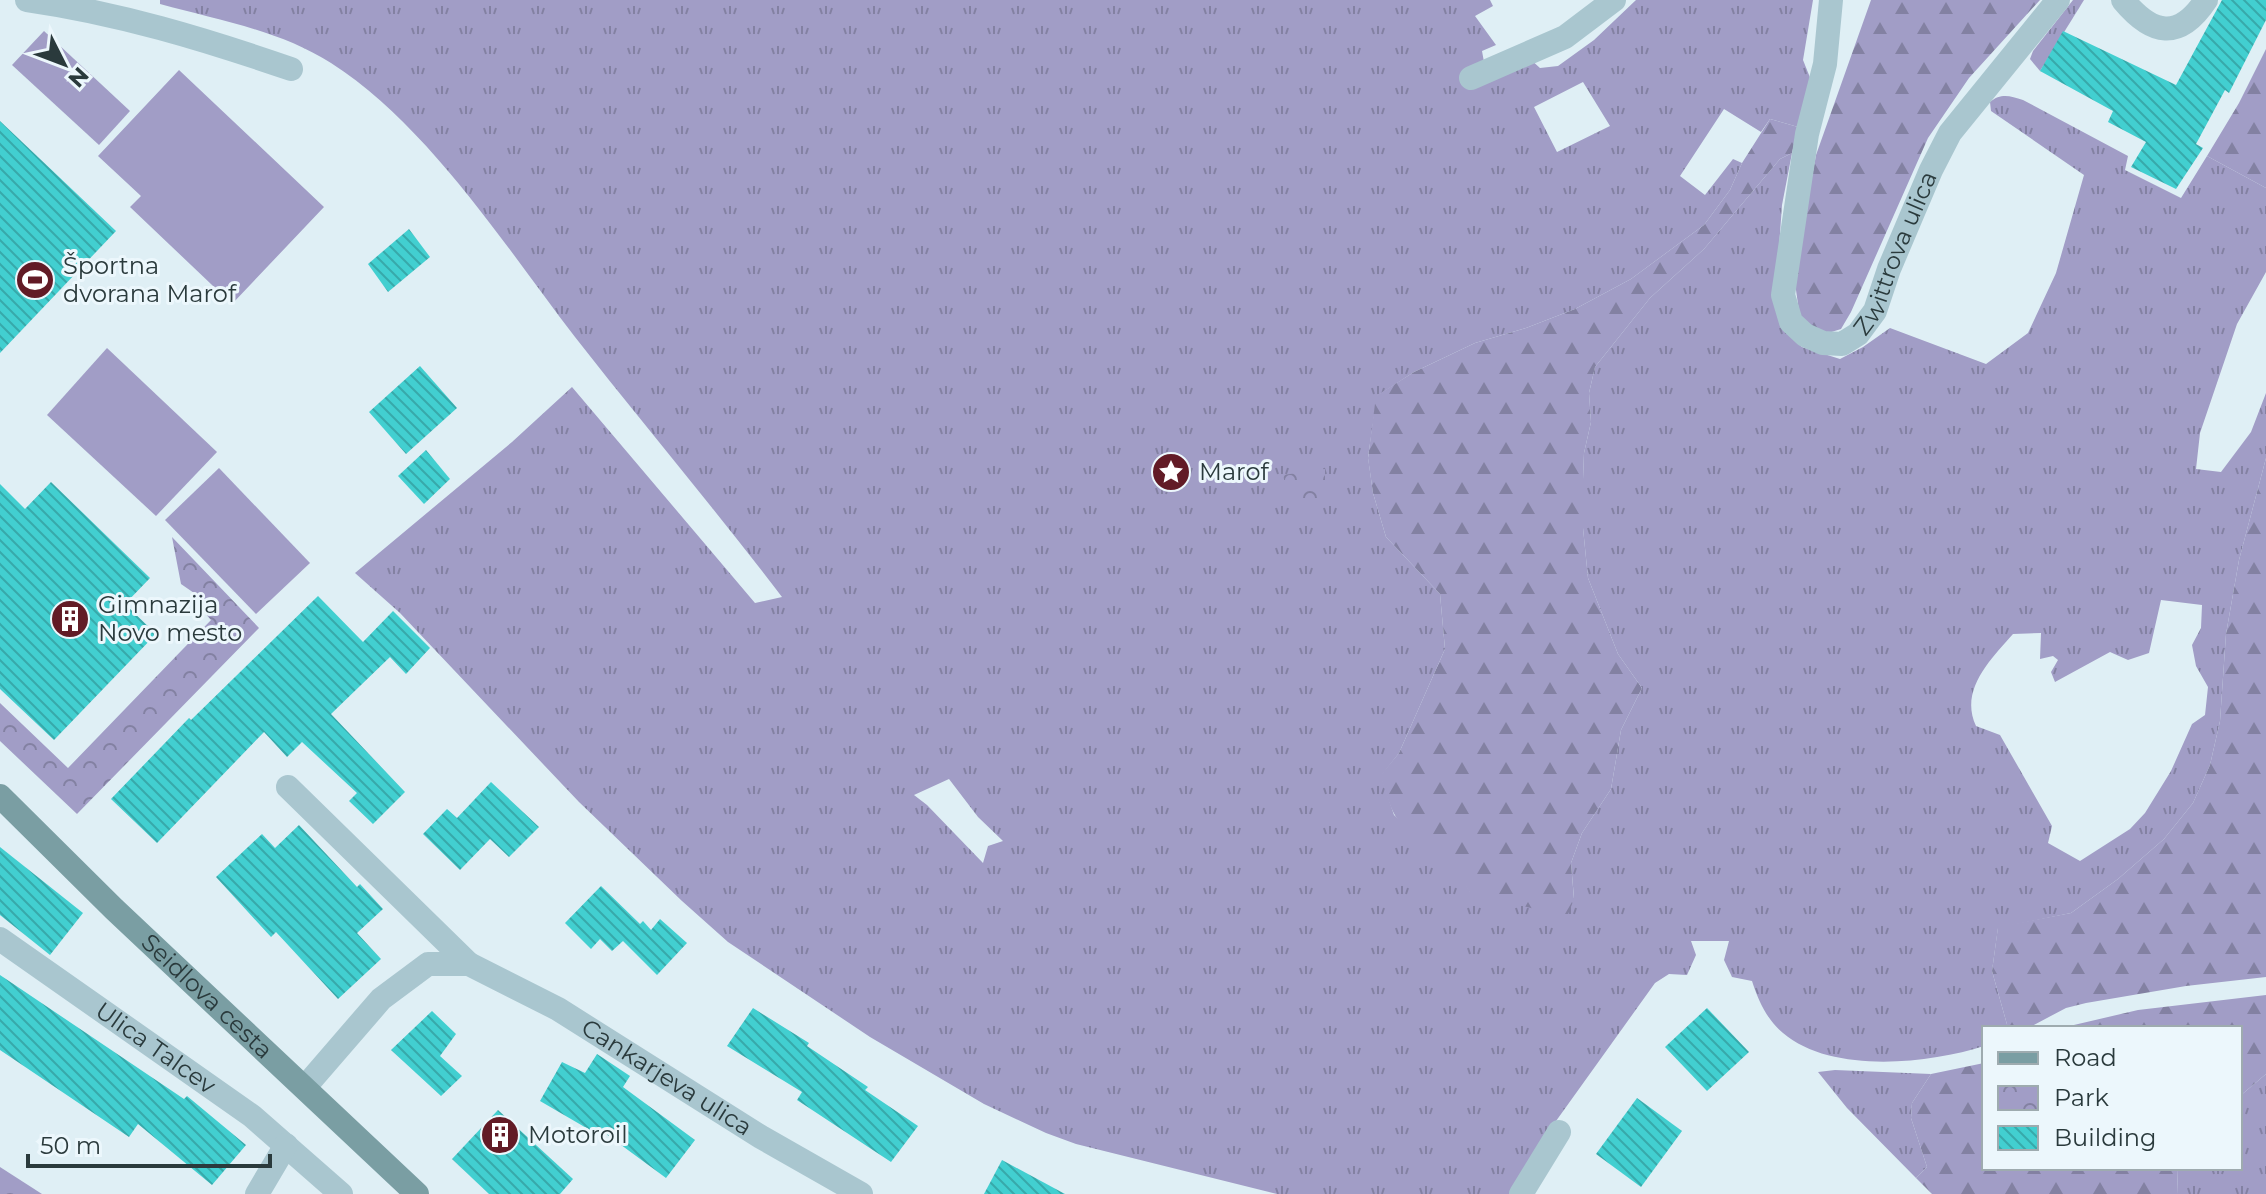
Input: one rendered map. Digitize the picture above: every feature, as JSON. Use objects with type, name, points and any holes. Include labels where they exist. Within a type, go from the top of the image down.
[{"type":"street","points":[[27,0],[76,7],[193,35],[291,69]]},
{"type":"street","points":[[1471,78],[1565,37],[1614,0]]},
{"type":"street","name":"Zwittrova ulica","points":[[1831,0],[1825,64],[1807,134],[1783,295],[1791,322],[1805,335],[1823,343],[1842,344],[1858,334],[1875,311],[1889,269],[1950,133],[2058,0]]},
{"type":"street","points":[[2123,0],[2152,27],[2163,29],[2186,25],[2206,0]]},
{"type":"street","name":"Cankarjeva ulica","points":[[288,787],[469,964],[558,1009],[761,1137],[861,1194]]},
{"type":"street","name":"Seidlova cesta","points":[[0,796],[114,909],[417,1194]]},
{"type":"street","name":"Ulica Talcev","points":[[0,939],[252,1116],[341,1194]]},
{"type":"street","name":"Cankarjeva ulica","points":[[305,1087],[381,999],[428,964],[469,964]]},
{"type":"street","points":[[1521,1194],[1559,1132]]},
{"type":"street","points":[[257,1194],[286,1145]]},
{"type":"green space","points":[[160,0],[1490,0],[1493,6],[1475,16],[1496,45],[1482,51],[1486,73],[1530,59],[1540,68],[1558,66],[1594,40],[1636,0],[1813,0],[1803,60],[1811,80],[1798,127],[1770,119],[1761,132],[1724,109],[1680,176],[1705,195],[1733,159],[1742,163],[1730,190],[1704,225],[1631,279],[1575,309],[1475,343],[1414,372],[1377,396],[1368,457],[1373,493],[1386,537],[1440,594],[1445,649],[1399,753],[1381,776],[1394,815],[1461,876],[1470,892],[1574,898],[1571,863],[1582,833],[1611,789],[1621,730],[1642,688],[1618,654],[1588,578],[1583,528],[1583,479],[1584,453],[1591,422],[1589,393],[1595,367],[1650,298],[1704,249],[1780,159],[1792,153],[1782,205],[1775,304],[1789,335],[1802,347],[1840,359],[1890,328],[1986,364],[2028,333],[2056,273],[2084,175],[1991,111],[1990,102],[2002,96],[2023,100],[2128,156],[2125,170],[2181,198],[2207,156],[2266,188],[2266,272],[2237,324],[2200,433],[2196,469],[2221,472],[2251,432],[2266,393],[2266,458],[2239,560],[2226,634],[2220,721],[2210,765],[2193,803],[2164,839],[2118,879],[2071,913],[1998,928],[1992,971],[2007,1026],[1982,1026],[1982,1047],[1908,1061],[1853,1060],[1827,1055],[1803,1046],[1783,1033],[1764,1009],[1752,981],[1732,977],[1724,960],[1729,941],[1691,941],[1696,955],[1687,975],[1669,974],[1655,983],[1546,1135],[1512,1194],[1277,1194],[1076,1144],[1046,1133],[984,1104],[870,1037],[728,942],[579,802],[400,613],[355,573],[512,442],[572,387],[755,603],[782,597],[432,153],[400,119],[331,63],[290,42],[248,27],[160,4]],"holes":[[[1583,82],[1610,126],[1557,152],[1534,107]],[[2161,600],[2202,605],[2201,628],[2192,645],[2196,666],[2208,687],[2205,715],[2192,724],[2171,771],[2145,813],[2130,829],[2080,861],[2048,843],[2052,826],[2000,735],[1976,726],[1972,713],[1974,688],[1987,665],[2013,634],[2041,633],[2040,659],[2053,656],[2058,660],[2051,672],[2055,682],[2110,652],[2128,660],[2149,653]],[[949,779],[978,817],[1003,841],[988,846],[983,863],[914,795]]]},
{"type":"green space","points":[[1871,0],[2040,0],[1969,78],[1928,138],[1851,312],[1841,329],[1825,334],[1800,318],[1794,276],[1816,155]]},
{"type":"green space","points":[[2073,0],[2084,0],[2040,71],[2030,59],[2033,51]]},
{"type":"green space","points":[[44,31],[130,111],[99,145],[12,65]]},
{"type":"green space","points":[[2266,49],[2266,188],[2207,156],[2239,103]]},
{"type":"green space","points":[[179,70],[324,207],[232,304],[130,207],[141,196],[98,156]]},
{"type":"green space","points":[[1770,119],[1798,127],[1792,153],[1780,159],[1704,249],[1650,298],[1595,367],[1589,393],[1591,422],[1584,453],[1583,479],[1583,528],[1588,578],[1618,654],[1642,688],[1621,730],[1611,789],[1582,833],[1571,863],[1574,899],[1567,917],[1470,893],[1454,871],[1404,828],[1389,802],[1380,776],[1399,753],[1445,649],[1440,594],[1386,537],[1373,493],[1368,458],[1376,396],[1414,372],[1475,343],[1575,309],[1631,279],[1704,225],[1730,190],[1742,163]]},
{"type":"green space","points":[[107,348],[217,452],[156,516],[47,415]]},
{"type":"green space","points":[[2266,458],[2266,977],[2186,986],[2086,1003],[2066,1008],[2032,1026],[2007,1026],[1992,971],[1998,927],[2071,913],[2118,879],[2164,839],[2193,803],[2210,765],[2220,721],[2226,634],[2239,560]]},
{"type":"green space","points":[[219,468],[310,563],[256,614],[165,520]]},
{"type":"green space","points":[[1325,469],[1325,499],[1289,500],[1283,475]]},
{"type":"green space","points":[[172,537],[259,628],[77,814],[0,741],[0,703],[68,768],[211,620],[196,603],[194,593],[181,584]]},
{"type":"green space","points":[[2266,995],[2266,1074],[2242,1094],[2242,1026],[2070,1026],[2138,1010]]},
{"type":"green space","points":[[1982,1063],[1982,1170],[2178,1170],[2177,1194],[1932,1194],[1916,1178],[1927,1167],[1911,1118],[1912,1103],[1931,1074]]},
{"type":"green space","points":[[1818,1072],[1931,1074],[1912,1103],[1911,1118],[1927,1167],[1916,1178],[1847,1108]]},
{"type":"green space","points":[[2266,1074],[2266,1194],[2177,1194],[2178,1170],[2242,1170],[2242,1094]]},
{"type":"green space","points":[[0,1167],[42,1194],[0,1194]]},
{"type":"building","points":[[2222,0],[2266,0],[2266,20],[2229,93],[2225,90],[2196,144],[2203,148],[2176,189],[2131,167],[2146,142],[2108,122],[2113,111],[2040,71],[2063,31],[2176,85]]},
{"type":"building","name":"Športna dvorana Marof","points":[[0,121],[116,231],[0,353]]},
{"type":"building","points":[[409,229],[430,257],[388,292],[368,264]]},
{"type":"building","points":[[420,366],[457,408],[406,454],[369,412]]},
{"type":"building","points":[[426,450],[450,479],[424,504],[398,476]]},
{"type":"building","name":"Gimnazija Novo mesto","points":[[51,482],[150,578],[125,604],[156,634],[54,740],[0,689],[0,484],[25,509]]},
{"type":"building","points":[[318,596],[363,642],[393,611],[430,648],[406,674],[390,657],[331,714],[405,792],[373,824],[349,801],[357,793],[302,742],[287,757],[264,732],[157,843],[111,799],[189,718],[191,720]]},
{"type":"building","points":[[491,782],[539,827],[509,857],[490,839],[460,870],[423,834],[447,809],[457,818]]},
{"type":"building","points":[[299,825],[357,887],[360,884],[383,909],[357,933],[381,959],[338,999],[276,932],[271,937],[216,877],[262,834],[275,848]]},
{"type":"building","points":[[0,847],[83,913],[50,955],[0,915]]},
{"type":"building","points":[[601,886],[640,924],[643,921],[651,930],[660,919],[687,943],[657,975],[623,941],[612,951],[600,939],[591,949],[565,923]]},
{"type":"building","points":[[0,975],[184,1099],[187,1096],[246,1145],[212,1185],[138,1124],[129,1137],[0,1050]]},
{"type":"building","points":[[753,1008],[809,1043],[807,1046],[868,1087],[865,1090],[918,1126],[891,1162],[797,1100],[802,1092],[727,1046]]},
{"type":"building","points":[[1707,1008],[1749,1052],[1707,1091],[1665,1047]]},
{"type":"building","points":[[432,1011],[456,1034],[440,1056],[462,1076],[441,1096],[391,1050]]},
{"type":"building","points":[[597,1054],[630,1076],[623,1087],[695,1140],[666,1178],[598,1128],[595,1133],[540,1101],[562,1062],[585,1073]]},
{"type":"building","points":[[1637,1098],[1682,1131],[1641,1187],[1596,1154]]},
{"type":"building","name":"Motoroil","points":[[498,1110],[573,1179],[560,1194],[489,1194],[452,1159]]},
{"type":"building","points":[[1002,1160],[1065,1194],[984,1194]]},
{"type":"place","name":"Športna dvorana Marof","points":[[35,280]]},
{"type":"place","name":"Marof","points":[[1171,472]]},
{"type":"place","name":"Gimnazija Novo mesto","points":[[70,619]]},
{"type":"place","name":"Motoroil","points":[[500,1135]]}]
